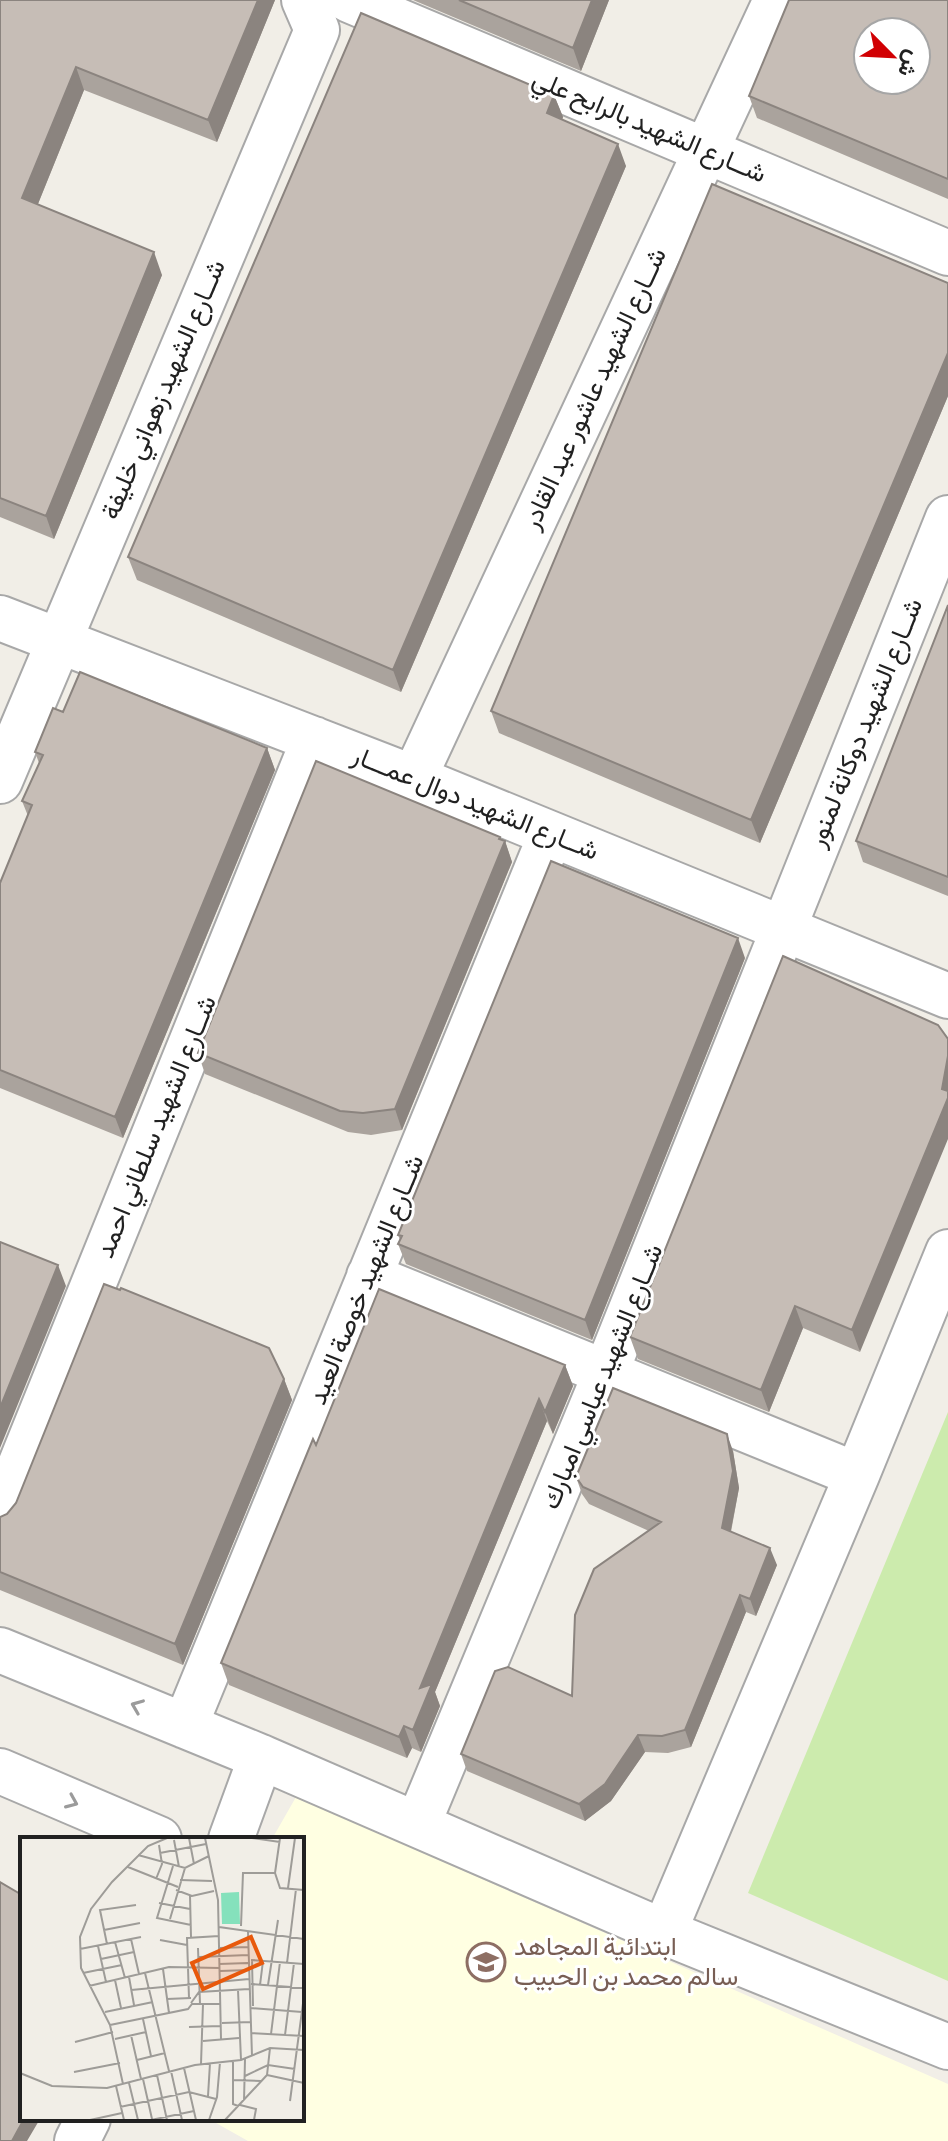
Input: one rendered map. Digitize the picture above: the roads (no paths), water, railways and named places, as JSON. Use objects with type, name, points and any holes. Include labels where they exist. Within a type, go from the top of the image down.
[{"type":"street","name":"شــارع الشهيد زهواني خليفة","points":[[0,781],[317,30],[304,0]]},
{"type":"street","name":"شــارع الشهيد بالرابح علي","points":[[349,0],[948,253]]},
{"type":"street","name":"شــارع الشهيد عاشور عبد القادر","points":[[414,778],[776,0]]},
{"type":"street","name":"شــارع الشهيد دوكانة لمنور","points":[[783,929],[945,535]]},
{"type":"street","name":"شــارع الشهيد دوال عمـــار","points":[[0,618],[414,778],[948,996]]},
{"type":"street","name":"شــارع الشهيد سلطاني احمد","points":[[0,1515],[314,739]]},
{"type":"street","name":"شــارع الشهيد خوصة العيد","points":[[185,1726],[551,834]]},
{"type":"street","name":"شــارع الشهيد عباسي امبارك","points":[[418,1824],[606,1372],[783,929]]},
{"type":"street","points":[[664,1932],[948,1252]]},
{"type":"street","points":[[369,1276],[857,1475]]},
{"type":"street","points":[[0,1650],[261,1757],[664,1932],[948,2047]]},
{"type":"street","points":[[232,1837],[261,1757]]},
{"type":"street","points":[[0,1771],[154,1837]]},
{"type":"street","points":[[77,2141],[87,2121]]},
{"type":"place","name":"ابتدائية المجاهد سالم محمد بن الحبيب","points":[[486,1962]]}]
